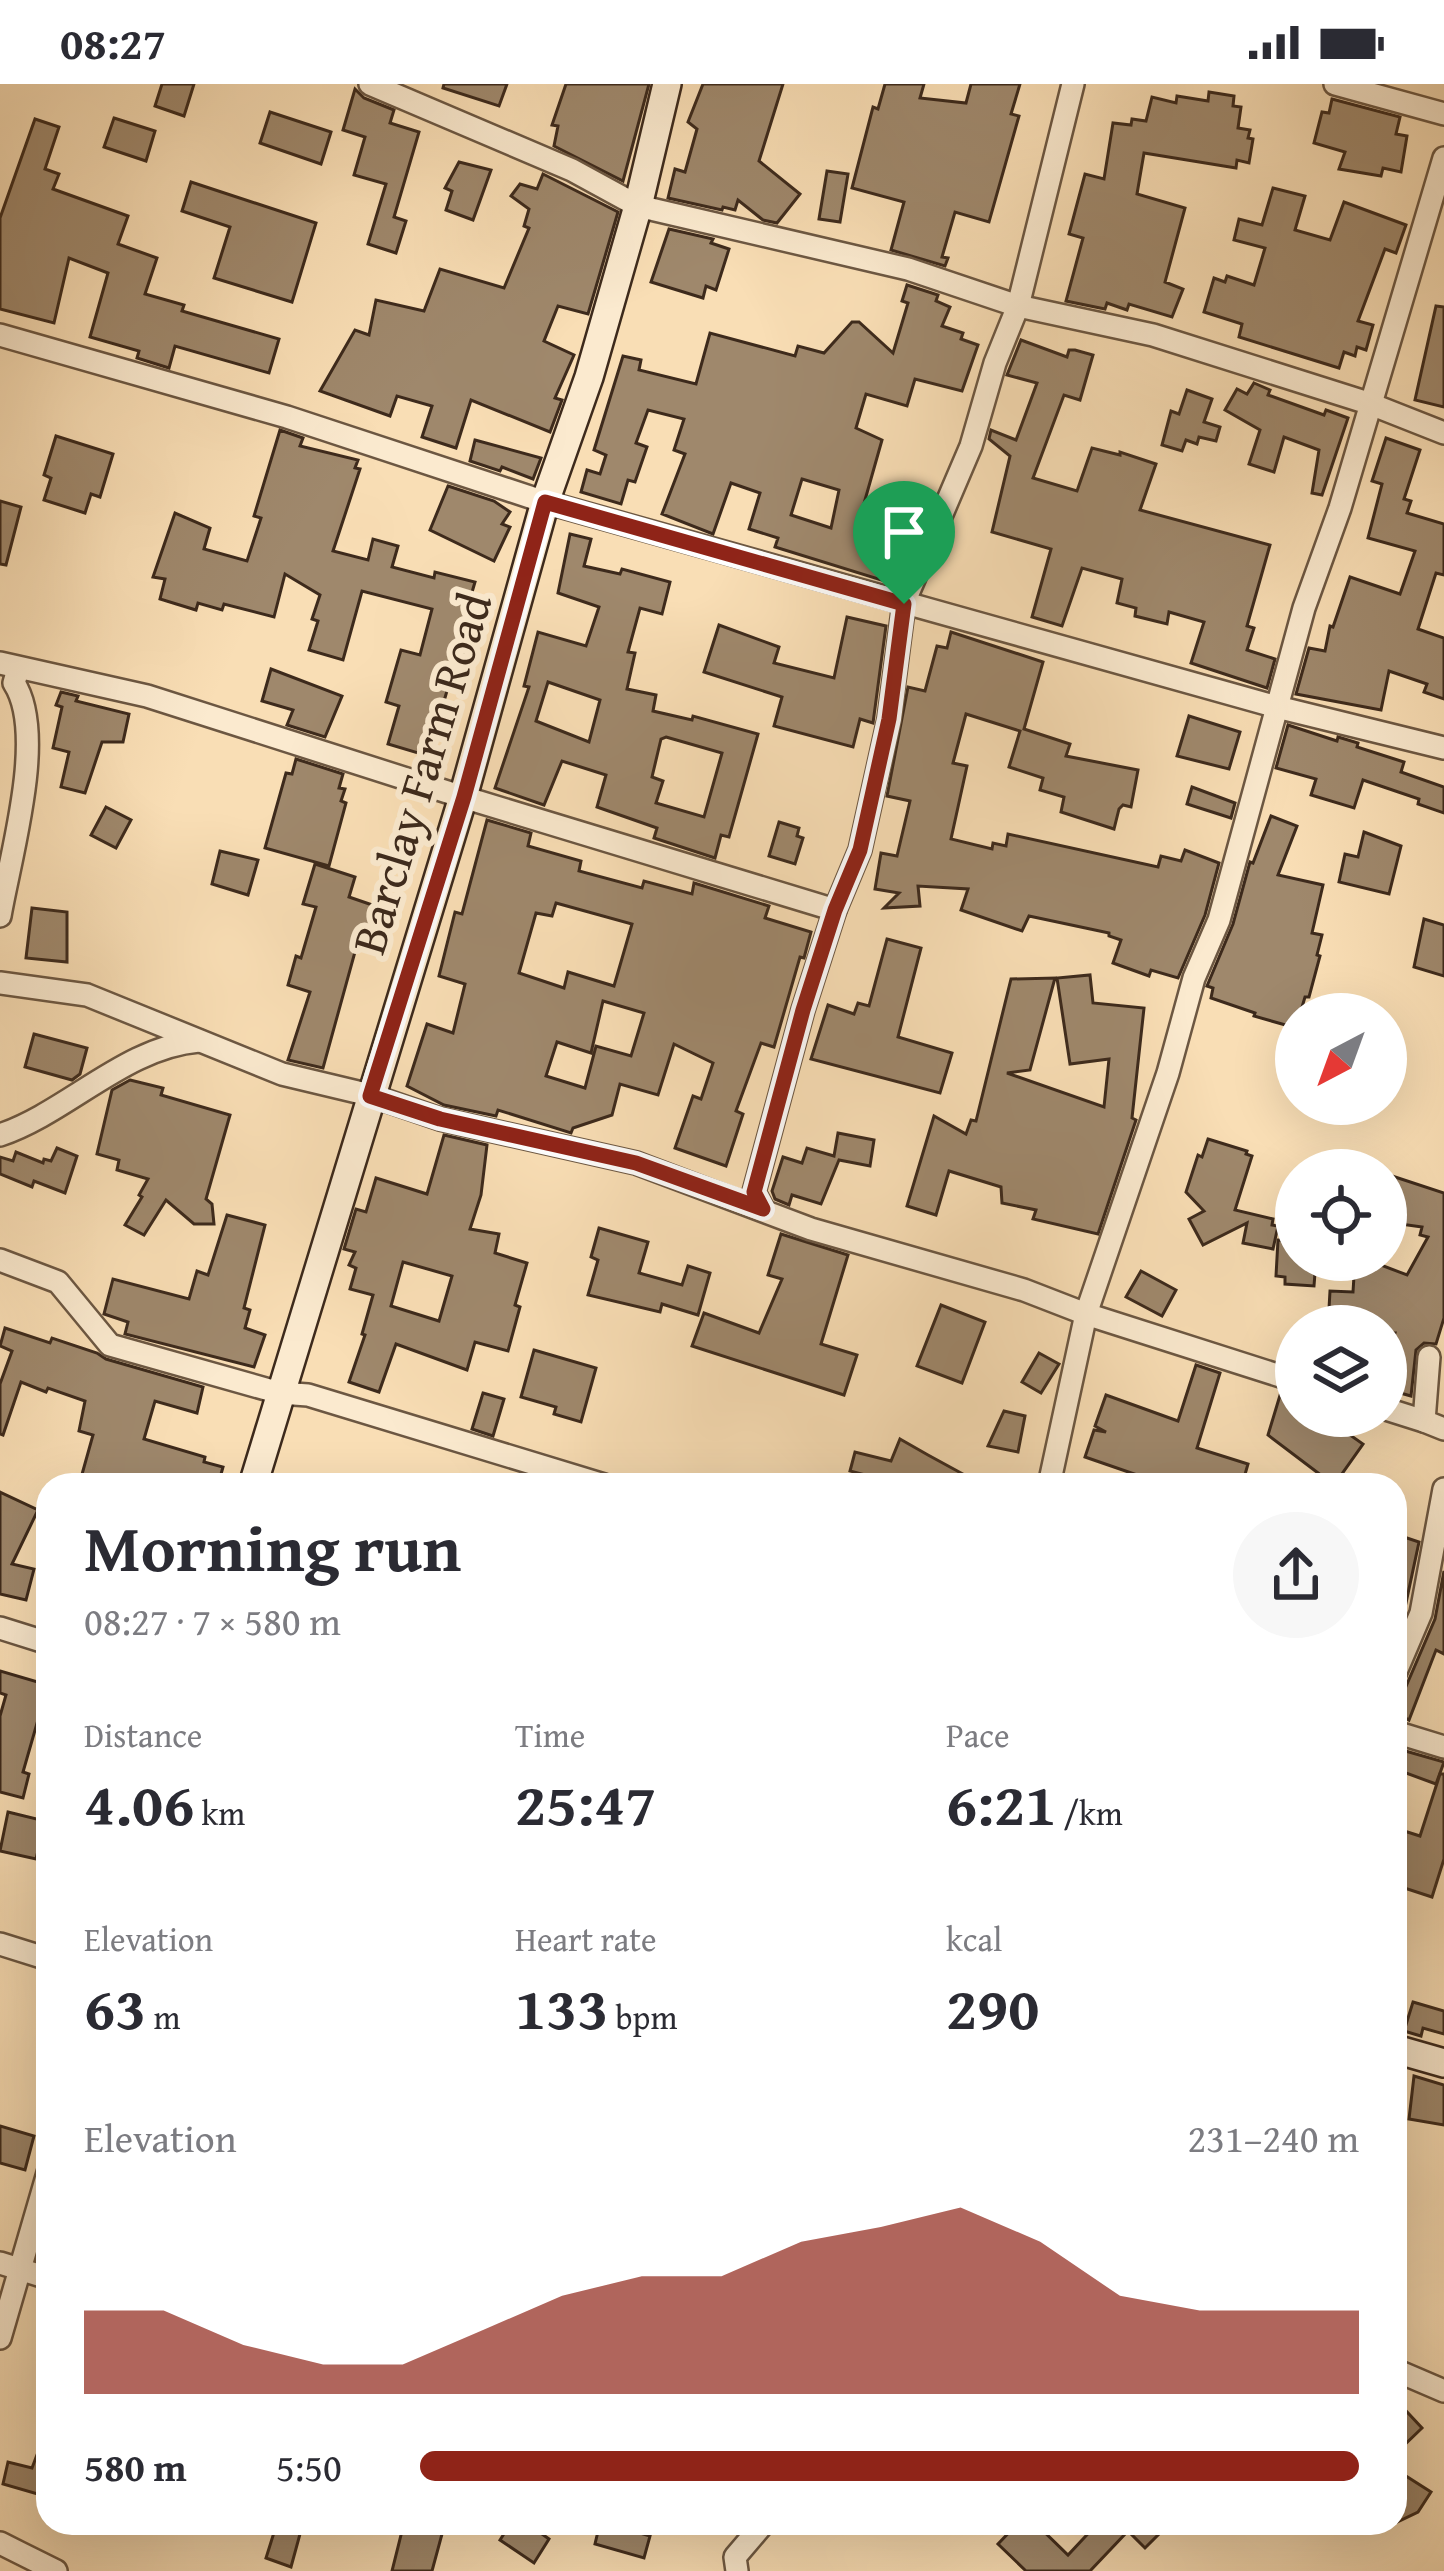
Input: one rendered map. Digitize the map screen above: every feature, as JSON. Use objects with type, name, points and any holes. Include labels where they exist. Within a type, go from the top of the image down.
[{"type":"street","points":[[370,84],[572,170],[638,206],[908,269],[1018,306],[1153,335],[1368,403],[1444,433]]},
{"type":"street","name":"Barclay Farm Road","points":[[257,1473],[464,797],[545,502],[589,377],[667,84]]},
{"type":"street","points":[[763,1209],[754,1192],[835,910],[860,850],[889,719],[904,604],[971,446],[995,363],[1018,306],[1073,84]]},
{"type":"street","points":[[1335,84],[1444,114]]},
{"type":"street","points":[[1052,1473],[1086,1314],[1168,1073],[1194,978],[1219,920],[1304,608],[1340,508],[1444,158]]},
{"type":"street","points":[[0,335],[287,417],[545,502],[1276,707],[1444,748]]},
{"type":"street","points":[[0,916],[15,848],[28,742],[21,692],[9,666],[147,696],[835,910]]},
{"type":"street","points":[[0,982],[87,995],[282,1073],[440,1119],[636,1163],[811,1229],[1024,1290],[1275,1374]]},
{"type":"street","points":[[0,1135],[178,1043],[199,1041]]},
{"type":"street","points":[[0,1260],[58,1282],[110,1345],[280,1393],[308,1395],[565,1473]]},
{"type":"street","points":[[1429,1358],[1434,1425]]},
{"type":"street","points":[[1407,1645],[1421,1612],[1444,1489]]},
{"type":"street","points":[[0,1628],[36,1638]]},
{"type":"street","points":[[1407,1736],[1444,1747]]},
{"type":"street","points":[[0,1944],[36,1955]]},
{"type":"street","points":[[1407,2052],[1444,2063]]},
{"type":"street","points":[[0,2338],[10,2266],[36,2202]]},
{"type":"street","points":[[1407,2375],[1444,2391]]},
{"type":"street","points":[[737,2571],[735,2558],[757,2535]]},
{"type":"street","points":[[0,2543],[56,2571]]},
{"type":"building","points":[[162,84],[194,84],[184,116],[155,106]]},
{"type":"building","points":[[444,84],[507,84],[499,106],[443,88]]},
{"type":"building","points":[[566,84],[649,84],[623,181],[554,146],[558,126],[552,125]]},
{"type":"building","points":[[703,84],[783,84],[759,161],[800,194],[777,223],[763,220],[738,200],[735,210],[722,210],[668,198],[675,169],[685,172],[697,129],[688,122]]},
{"type":"building","points":[[885,84],[924,84],[920,98],[966,103],[971,84],[1020,84],[1011,114],[1019,116],[989,222],[955,212],[942,257],[948,258],[945,266],[891,250],[904,202],[852,188],[873,107],[878,109]]},
{"type":"building","points":[[355,89],[364,98],[394,110],[390,123],[419,132],[394,217],[406,221],[396,253],[368,244],[386,184],[354,175],[365,137],[343,130]]},
{"type":"building","points":[[1209,92],[1234,96],[1233,106],[1241,107],[1238,128],[1250,130],[1248,138],[1253,139],[1249,163],[1237,160],[1236,168],[1144,153],[1137,194],[1185,208],[1165,282],[1183,289],[1172,317],[1129,304],[1127,310],[1107,303],[1105,309],[1066,301],[1083,238],[1069,234],[1085,174],[1104,179],[1113,123],[1146,121],[1152,97],[1176,103],[1177,96],[1208,101]]},
{"type":"building","points":[[1332,99],[1400,117],[1396,134],[1407,136],[1401,172],[1383,168],[1381,176],[1339,169],[1345,152],[1314,143],[1322,112],[1329,113]]},
{"type":"building","points":[[270,112],[331,132],[321,164],[260,143]]},
{"type":"building","points":[[114,118],[155,131],[146,161],[104,147]]},
{"type":"building","points":[[35,119],[59,127],[45,169],[59,174],[53,189],[128,216],[118,244],[157,258],[145,294],[184,305],[182,311],[279,339],[269,373],[175,346],[169,368],[137,358],[139,351],[90,337],[108,273],[69,258],[54,323],[0,309],[0,218]]},
{"type":"building","points":[[459,162],[491,170],[473,220],[446,210],[452,191],[445,188]]},
{"type":"building","points":[[827,171],[848,174],[840,222],[819,219]]},
{"type":"building","points":[[543,174],[618,212],[588,314],[558,306],[544,341],[574,355],[555,398],[562,400],[550,432],[471,400],[456,448],[422,437],[432,406],[397,396],[390,416],[320,391],[355,330],[369,335],[376,300],[424,311],[440,269],[504,288],[529,228],[524,226],[529,209],[511,196],[520,184],[537,189]]},
{"type":"building","points":[[191,182],[316,223],[292,302],[214,278],[230,227],[182,211]]},
{"type":"building","points":[[1273,188],[1305,196],[1295,230],[1330,240],[1344,202],[1406,225],[1396,253],[1385,249],[1358,321],[1373,325],[1366,350],[1357,347],[1355,356],[1344,352],[1339,368],[1239,337],[1242,324],[1204,312],[1214,278],[1225,282],[1227,276],[1254,285],[1265,248],[1234,240],[1239,219],[1262,225]]},
{"type":"building","points":[[669,229],[713,239],[711,243],[729,249],[716,290],[706,286],[703,298],[651,282]]},
{"type":"building","points":[[907,285],[938,295],[936,301],[950,307],[942,326],[963,333],[961,339],[978,345],[962,391],[915,379],[907,406],[866,394],[856,428],[882,440],[863,507],[924,515],[898,579],[891,583],[775,547],[778,538],[749,529],[760,493],[731,483],[713,534],[662,514],[685,454],[674,450],[684,419],[648,410],[636,443],[647,447],[635,482],[628,480],[621,504],[581,492],[587,470],[600,474],[606,455],[594,450],[623,356],[641,360],[639,370],[696,384],[710,333],[795,356],[798,346],[824,353],[852,322],[859,322],[893,353],[908,303],[902,301]],"holes":[[[802,479],[839,490],[831,528],[791,515]]]},
{"type":"building","points":[[1436,306],[1444,307],[1444,407],[1415,400]]},
{"type":"building","points":[[1021,340],[1067,357],[1069,350],[1093,355],[1080,400],[1064,395],[1033,478],[1077,491],[1092,448],[1120,452],[1156,464],[1140,510],[1270,545],[1247,626],[1254,628],[1247,650],[1275,659],[1267,688],[1191,663],[1204,622],[1169,612],[1167,624],[1135,616],[1136,608],[1117,603],[1122,579],[1082,568],[1062,626],[1032,617],[1051,549],[992,532],[1010,456],[989,439],[991,430],[1016,440],[1037,383],[1007,375]]},
{"type":"building","points":[[1254,383],[1270,390],[1268,395],[1324,415],[1326,410],[1348,418],[1322,495],[1312,493],[1319,450],[1284,437],[1274,472],[1249,464],[1260,430],[1225,410],[1237,389],[1247,394]]},
{"type":"building","points":[[1187,390],[1212,399],[1204,422],[1220,427],[1216,441],[1199,437],[1197,444],[1186,440],[1182,451],[1162,445],[1171,411],[1179,414]]},
{"type":"building","points":[[280,430],[303,438],[300,446],[358,460],[355,468],[360,469],[333,551],[368,560],[373,539],[398,546],[392,567],[475,582],[465,616],[475,618],[468,648],[477,651],[471,674],[465,672],[461,688],[449,684],[428,756],[388,744],[399,706],[386,702],[401,650],[420,655],[432,609],[362,591],[343,660],[309,650],[320,595],[285,574],[274,617],[224,604],[222,610],[198,603],[196,610],[160,599],[165,579],[153,577],[175,513],[210,528],[204,549],[247,561],[261,518],[254,516]]},
{"type":"building","points":[[56,436],[113,454],[100,497],[91,494],[85,513],[44,500],[51,478],[44,475]]},
{"type":"building","points":[[1386,438],[1420,450],[1404,499],[1411,501],[1407,513],[1444,524],[1444,575],[1436,573],[1418,629],[1444,638],[1444,699],[1424,692],[1427,684],[1389,671],[1381,710],[1296,694],[1309,648],[1325,651],[1350,577],[1400,594],[1415,551],[1368,538],[1382,484],[1372,481]]},
{"type":"building","points":[[475,440],[541,458],[533,479],[470,461]]},
{"type":"building","points":[[448,486],[494,501],[510,512],[502,524],[510,527],[494,561],[430,530]]},
{"type":"building","points":[[0,501],[21,507],[6,565],[0,564]]},
{"type":"building","points":[[570,534],[591,539],[584,566],[620,574],[622,569],[670,582],[662,614],[640,608],[628,652],[635,653],[627,689],[656,695],[653,711],[692,720],[693,716],[758,734],[729,837],[721,835],[715,858],[654,838],[657,828],[597,807],[606,775],[562,761],[544,805],[495,788],[529,687],[524,686],[538,632],[586,646],[599,607],[558,593]],"holes":[[[548,682],[600,700],[589,742],[536,721]],[[661,739],[722,753],[704,817],[656,803],[663,781],[652,777]]]},
{"type":"building","points":[[847,617],[886,626],[873,723],[860,719],[853,747],[774,726],[782,697],[704,672],[719,625],[779,647],[774,663],[834,678]]},
{"type":"building","points":[[951,632],[1043,662],[1024,729],[1070,744],[1066,756],[1138,770],[1131,807],[1119,809],[1114,829],[1061,812],[1064,797],[1040,790],[1043,778],[1009,767],[1020,731],[966,714],[953,763],[967,766],[951,839],[992,849],[993,843],[1006,846],[1008,834],[1158,867],[1161,856],[1181,861],[1185,850],[1219,863],[1205,915],[1178,978],[1151,970],[1149,976],[1113,963],[1121,940],[1109,933],[1029,916],[1022,931],[961,910],[968,889],[918,886],[920,906],[884,908],[899,893],[875,889],[881,853],[897,856],[910,801],[887,796],[908,687],[925,691],[937,646],[947,648]]},
{"type":"building","points":[[271,669],[342,696],[325,737],[287,725],[293,710],[262,701]]},
{"type":"building","points":[[61,692],[78,696],[76,701],[129,714],[123,742],[102,742],[85,793],[61,787],[69,752],[53,748]]},
{"type":"building","points":[[1189,716],[1240,732],[1229,769],[1177,756]]},
{"type":"building","points":[[1288,725],[1358,743],[1357,747],[1404,762],[1401,772],[1444,787],[1444,813],[1363,780],[1354,808],[1311,795],[1316,779],[1276,768]]},
{"type":"building","points":[[296,759],[343,774],[339,788],[345,789],[341,801],[346,803],[329,866],[265,848],[286,773],[292,774]]},
{"type":"building","points":[[1192,787],[1235,803],[1231,818],[1187,804]]},
{"type":"building","points":[[106,807],[131,820],[116,848],[91,835]]},
{"type":"building","points":[[1271,816],[1297,826],[1278,875],[1323,885],[1312,933],[1322,935],[1320,956],[1310,993],[1275,993],[1275,1022],[1211,998],[1213,988],[1207,986]]},
{"type":"building","points":[[487,820],[531,833],[528,846],[581,861],[579,871],[642,888],[644,881],[692,894],[694,883],[769,906],[765,918],[811,932],[774,1047],[761,1043],[736,1111],[743,1114],[726,1166],[675,1148],[693,1096],[701,1099],[713,1063],[674,1044],[658,1095],[620,1084],[612,1115],[573,1128],[571,1133],[498,1110],[496,1116],[444,1105],[407,1086],[427,1024],[453,1033],[465,984],[439,976],[455,912],[462,914]],"holes":[[[556,903],[632,924],[614,986],[568,972],[564,988],[519,973],[536,913],[552,916]],[[603,1001],[644,1013],[631,1056],[596,1046],[585,1088],[546,1076],[557,1042],[591,1053]]]},
{"type":"building","points":[[779,822],[799,828],[797,836],[803,838],[795,864],[769,856]]},
{"type":"building","points":[[1364,832],[1401,846],[1389,894],[1339,882],[1345,854],[1358,857]]},
{"type":"building","points":[[220,851],[258,860],[248,895],[212,884]]},
{"type":"building","points":[[315,864],[355,877],[349,897],[384,909],[374,935],[361,930],[323,1068],[288,1060],[310,992],[288,985],[316,907],[303,904]]},
{"type":"building","points":[[32,908],[67,912],[67,962],[26,958]]},
{"type":"building","points":[[1424,919],[1444,925],[1444,976],[1414,967]]},
{"type":"building","points":[[887,939],[921,948],[898,1037],[952,1053],[940,1093],[811,1059],[828,1005],[854,1014],[858,1003],[869,1006]]},
{"type":"building","points":[[1090,975],[1093,1003],[1144,1008],[1132,1118],[1136,1120],[1098,1234],[1033,1219],[1036,1210],[1002,1203],[1001,1187],[949,1171],[936,1215],[907,1206],[934,1116],[966,1134],[971,1120],[976,1121],[1011,979],[1055,978],[1030,1070],[1007,1073],[1104,1107],[1109,1059],[1070,1064],[1057,978]]},
{"type":"building","points":[[34,1034],[87,1048],[80,1074],[72,1080],[25,1067]]},
{"type":"building","points":[[130,1080],[163,1088],[161,1095],[230,1115],[206,1199],[212,1204],[214,1224],[194,1224],[166,1200],[144,1235],[125,1225],[148,1179],[117,1170],[119,1160],[97,1154],[112,1090]]},
{"type":"building","points":[[838,1133],[874,1140],[870,1166],[839,1160],[821,1204],[792,1195],[789,1205],[775,1199],[772,1191],[783,1157],[802,1163],[807,1148],[834,1156]]},
{"type":"building","points":[[444,1135],[487,1145],[481,1195],[470,1229],[499,1234],[495,1253],[527,1263],[515,1305],[520,1307],[508,1351],[475,1342],[467,1370],[396,1344],[379,1392],[349,1382],[373,1295],[350,1289],[356,1268],[349,1265],[355,1252],[344,1249],[356,1209],[366,1212],[376,1178],[427,1194]],"holes":[[[403,1262],[452,1276],[439,1321],[391,1306]]]},
{"type":"building","points":[[1208,1139],[1252,1156],[1235,1210],[1273,1219],[1273,1249],[1243,1243],[1247,1223],[1203,1245],[1189,1219],[1204,1211],[1186,1192],[1198,1155],[1202,1157]]},
{"type":"building","points":[[57,1148],[77,1156],[65,1193],[0,1174],[0,1157],[13,1161],[16,1152],[43,1163],[44,1159],[51,1161]]},
{"type":"building","points":[[1407,1181],[1444,1193],[1444,1318],[1436,1344],[1424,1343],[1416,1350],[1411,1396],[1407,1395],[1407,1305],[1329,1305],[1330,1291],[1353,1292],[1354,1281],[1407,1281],[1428,1237],[1420,1235],[1422,1227],[1407,1225]]},
{"type":"building","points":[[227,1215],[265,1225],[244,1308],[250,1310],[245,1328],[265,1335],[254,1367],[125,1334],[128,1322],[104,1314],[113,1279],[189,1299],[197,1271],[208,1275]]},
{"type":"building","points":[[599,1228],[648,1242],[639,1273],[682,1285],[688,1266],[710,1273],[698,1315],[662,1304],[660,1312],[588,1295],[598,1260],[591,1257]]},
{"type":"building","points":[[781,1234],[848,1255],[821,1344],[857,1355],[844,1395],[692,1346],[704,1313],[759,1333],[782,1279],[768,1275]]},
{"type":"building","points":[[1141,1271],[1176,1290],[1162,1316],[1126,1297]]},
{"type":"building","points":[[1285,1281],[1314,1281],[1314,1286]]},
{"type":"building","points":[[941,1305],[985,1322],[962,1383],[917,1366]]},
{"type":"building","points":[[5,1328],[50,1343],[52,1338],[203,1387],[197,1413],[155,1401],[144,1439],[205,1457],[204,1462],[223,1467],[221,1473],[82,1473],[93,1435],[79,1431],[85,1401],[21,1382],[0,1434],[0,1384],[12,1351],[0,1346]]},
{"type":"building","points":[[534,1350],[596,1368],[581,1422],[554,1414],[556,1407],[521,1397]]},
{"type":"building","points":[[1039,1353],[1059,1364],[1041,1393],[1022,1382]]},
{"type":"building","points":[[1196,1365],[1220,1373],[1197,1448],[1248,1464],[1245,1473],[1131,1473],[1085,1457],[1094,1430],[1106,1432],[1095,1426],[1106,1395],[1178,1421]]},
{"type":"building","points":[[483,1393],[504,1399],[493,1436],[472,1429]]},
{"type":"building","points":[[1004,1411],[1025,1416],[1018,1452],[988,1446]]},
{"type":"building","points":[[1275,1412],[1275,1437],[1353,1437],[1363,1444],[1342,1473],[1318,1473],[1268,1435]]},
{"type":"building","points":[[900,1439],[961,1473],[850,1471],[855,1452],[891,1461]]},
{"type":"building","points":[[0,1492],[36,1509],[36,1514],[12,1564],[34,1569],[26,1600],[0,1594]]},
{"type":"building","points":[[1407,1538],[1419,1542],[1407,1598]]},
{"type":"building","points":[[1444,1571],[1444,1654],[1436,1650],[1409,1720],[1407,1684],[1435,1619]]},
{"type":"building","points":[[0,1671],[36,1682],[36,1727],[23,1772],[29,1774],[23,1798],[0,1792],[0,1716],[6,1695],[0,1693]]},
{"type":"building","points":[[1407,1751],[1444,1762],[1436,1784],[1407,1773]]},
{"type":"building","points":[[1440,1774],[1444,1774],[1444,1859],[1432,1897],[1407,1889],[1407,1832],[1420,1836]]},
{"type":"building","points":[[8,1812],[36,1819],[36,1859],[0,1851]]},
{"type":"building","points":[[1413,2002],[1444,2011],[1444,2034],[1423,2028],[1421,2036],[1407,2032]]},
{"type":"building","points":[[1414,2076],[1444,2085],[1444,2125],[1409,2119]]},
{"type":"building","points":[[0,2126],[34,2136],[25,2170],[0,2163]]},
{"type":"building","points":[[1407,2412],[1422,2428],[1407,2442]]},
{"type":"building","points":[[36,2457],[36,2494],[3,2484],[8,2462],[32,2468]]},
{"type":"building","points":[[1407,2477],[1431,2492],[1418,2512],[1407,2517]]},
{"type":"building","points":[[273,2535],[300,2535],[291,2567],[266,2558]]},
{"type":"building","points":[[401,2535],[442,2535],[432,2571],[392,2571]]},
{"type":"building","points":[[503,2535],[549,2539],[534,2563],[500,2540]]},
{"type":"building","points":[[597,2535],[650,2536],[644,2558],[595,2544]]},
{"type":"building","points":[[1007,2535],[1047,2535],[1068,2555],[1087,2535],[1124,2535],[1090,2571],[1026,2571],[998,2544]]},
{"type":"building","points":[[1132,2535],[1158,2535],[1145,2548]]},
{"type":"route","points":[[545,502],[904,604],[889,719],[860,850],[803,1010],[754,1192],[763,1209],[636,1163],[440,1119],[370,1096],[464,797],[545,502]]}]
